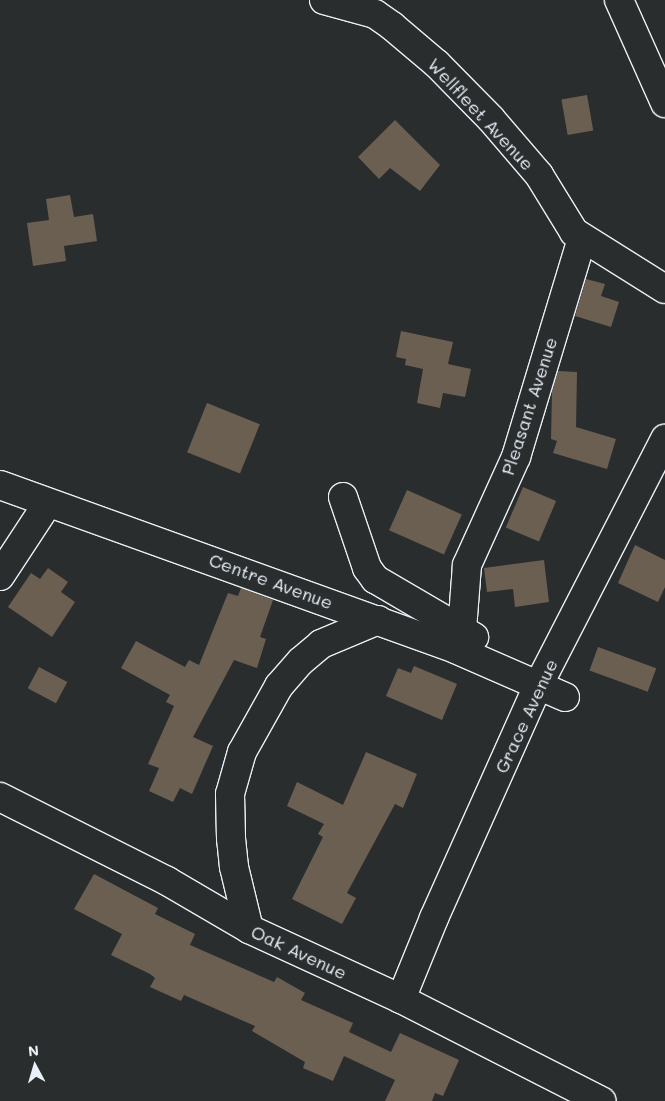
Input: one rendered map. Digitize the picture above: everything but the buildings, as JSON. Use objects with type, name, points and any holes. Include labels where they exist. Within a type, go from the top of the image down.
[{"type":"street","name":"Wellfleet Avenue","points":[[324,0],[375,14],[437,64],[491,119],[538,175],[568,224],[582,239],[665,289]]},
{"type":"street","points":[[619,0],[665,102]]},
{"type":"street","name":"Pleasant Avenue","points":[[462,630],[467,565],[516,457],[582,239]]},
{"type":"street","name":"Grace Avenue","points":[[401,999],[434,918],[538,686],[665,440]]},
{"type":"street","name":"Centre Avenue","points":[[0,485],[378,620],[501,668],[565,697]]},
{"type":"street","points":[[342,497],[367,568],[375,579],[462,630],[490,649],[501,668]]},
{"type":"street","points":[[0,576],[48,503]]},
{"type":"street","points":[[250,929],[234,867],[231,838],[230,794],[242,752],[279,686],[301,661],[321,644],[378,620]]},
{"type":"street","name":"Oak Avenue","points":[[0,797],[167,881],[250,929],[401,999],[601,1101]]}]
